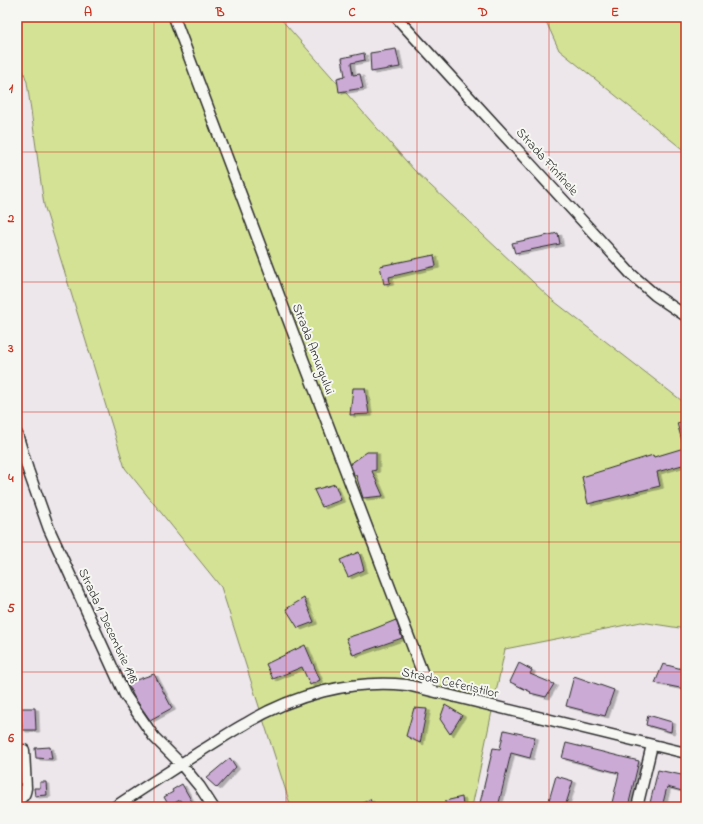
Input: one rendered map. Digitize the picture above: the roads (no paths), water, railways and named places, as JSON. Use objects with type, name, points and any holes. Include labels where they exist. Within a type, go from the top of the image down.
[{"type":"street","name":"Strada Amurgului","points":[[174,17],[429,690]]},
{"type":"street","name":"Strada Fîntînele","points":[[396,17],[632,274],[655,296],[686,316]]},
{"type":"street","name":"Strada 1 Decembrie 1918","points":[[17,434],[49,529],[125,695],[154,737],[181,764],[200,787],[213,807]]},
{"type":"street","name":"Strada Ceferiștilor","points":[[115,807],[246,723],[284,704],[321,692],[349,686],[382,684],[407,685],[686,753]]},
{"type":"street","points":[[637,807],[652,745]]},
{"type":"street","points":[[17,800],[22,798],[25,794],[26,788],[24,750]]}]
